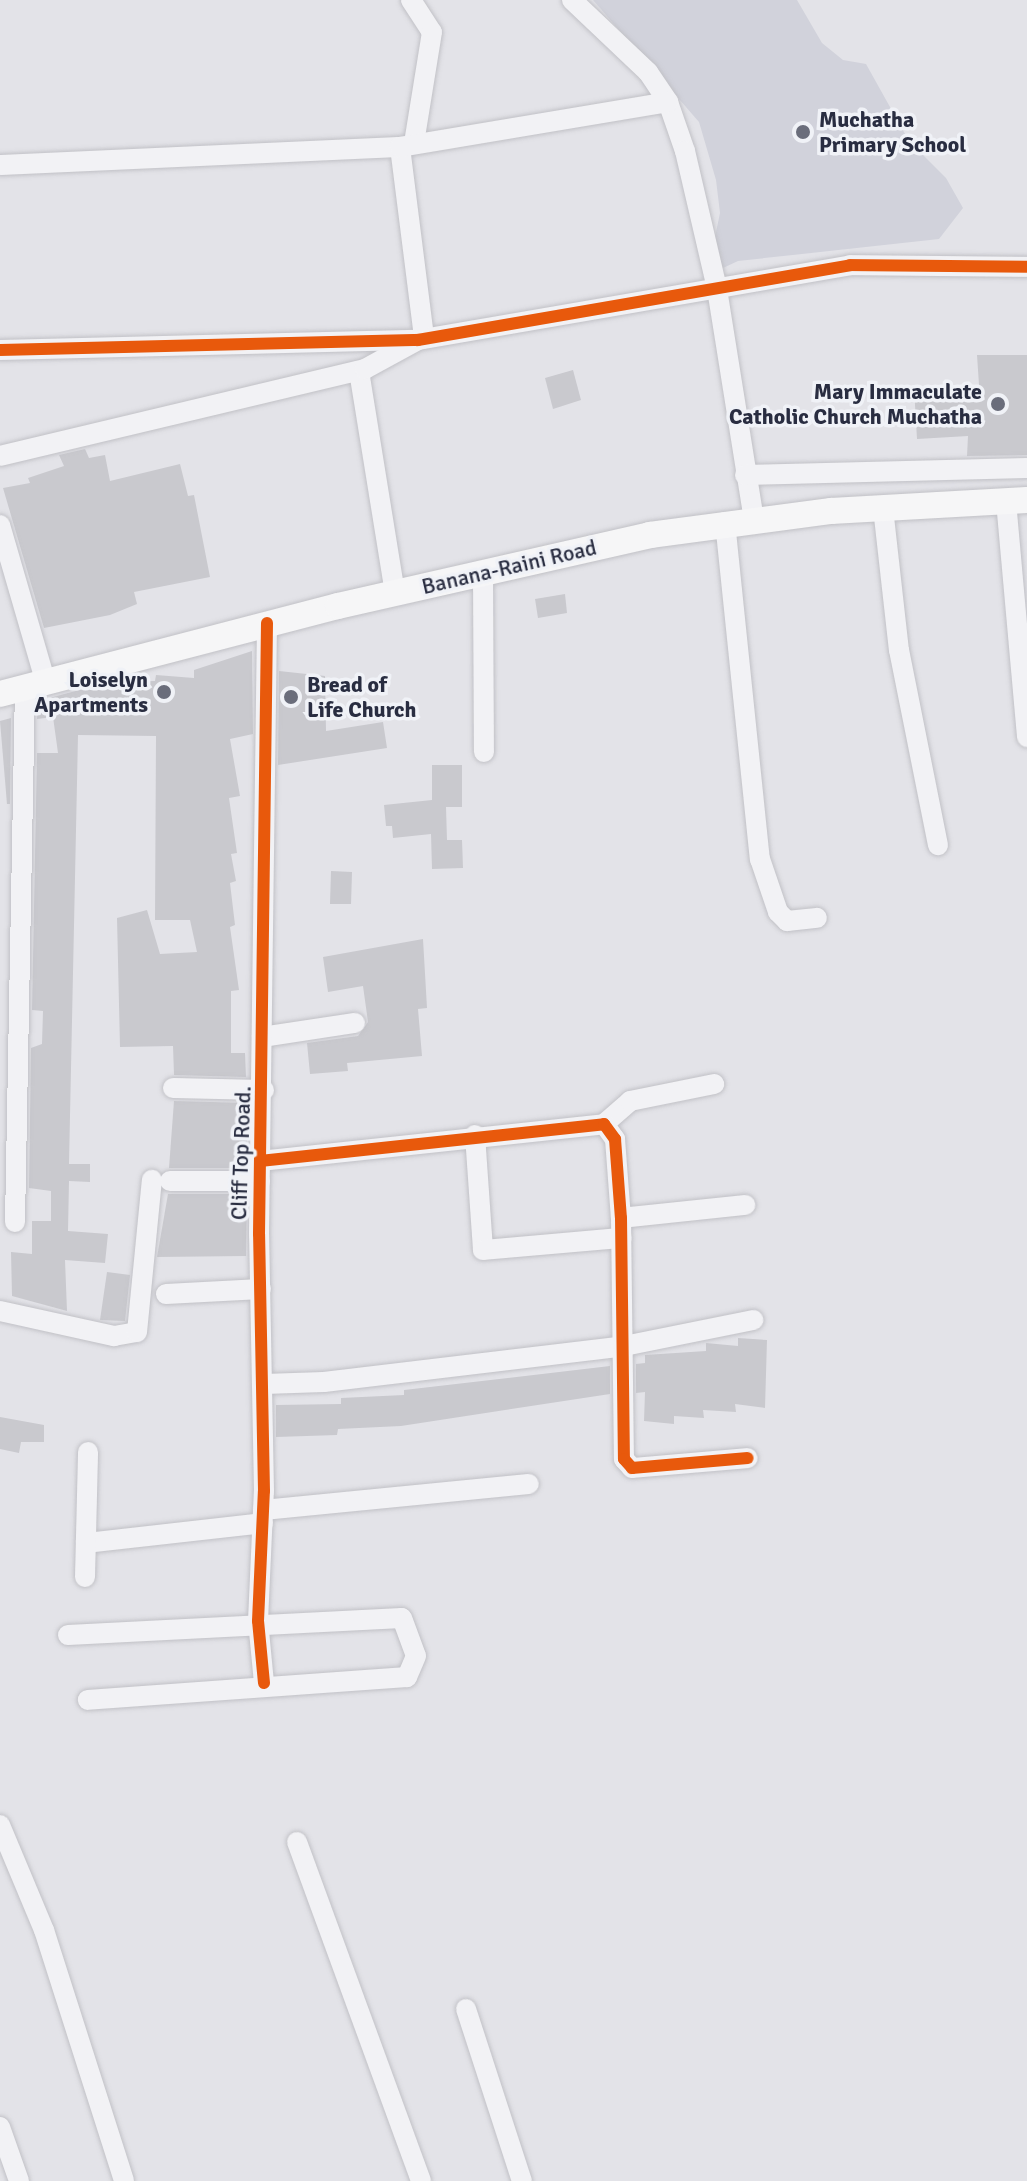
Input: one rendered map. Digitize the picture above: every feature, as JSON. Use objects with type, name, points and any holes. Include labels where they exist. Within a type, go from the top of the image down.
[{"type":"main road","name":"Banana-Raini Road","points":[[23,687],[267,623],[725,522],[883,508],[1016,501]]},
{"type":"street","points":[[411,0],[432,32],[407,145],[421,339]]},
{"type":"street","points":[[572,0],[648,72],[668,102],[717,289],[754,520]]},
{"type":"street","points":[[0,165],[407,145],[668,102]]},
{"type":"street","points":[[0,350],[421,339],[864,264],[1027,267]]},
{"type":"street","points":[[0,456],[359,371],[421,339]]},
{"type":"street","points":[[359,371],[395,593]]},
{"type":"street","points":[[745,475],[1027,468]]},
{"type":"street","points":[[1016,501],[1027,737]]},
{"type":"street","points":[[883,508],[899,650],[938,845]]},
{"type":"street","points":[[725,522],[762,869],[769,896],[787,921],[817,918]]},
{"type":"street","points":[[0,525],[23,687],[15,1222]]},
{"type":"street","points":[[483,573],[484,752]]},
{"type":"street","name":"Cliff Top Road.","points":[[264,1683],[258,1621],[263,1516],[260,1171],[264,1090],[267,623]]},
{"type":"street","points":[[262,1037],[355,1023]]},
{"type":"street","points":[[0,1311],[114,1336],[137,1332],[161,1181],[260,1171],[475,1135],[604,1124],[630,1101],[714,1084]]},
{"type":"street","points":[[173,1088],[264,1090]]},
{"type":"street","points":[[604,1124],[615,1139],[621,1228],[627,1464],[748,1458]]},
{"type":"street","points":[[475,1135],[483,1250],[745,1205]]},
{"type":"street","points":[[166,1294],[261,1289]]},
{"type":"street","points":[[264,1384],[324,1382],[624,1346],[753,1320]]},
{"type":"street","points":[[85,1577],[88,1452]]},
{"type":"street","points":[[86,1543],[263,1516],[529,1484]]},
{"type":"street","points":[[68,1635],[258,1621],[402,1618],[416,1656],[407,1677],[264,1683],[88,1700]]},
{"type":"street","points":[[0,1825],[44,1930],[124,2181]]},
{"type":"street","points":[[297,1842],[421,2181]]},
{"type":"street","points":[[466,2009],[522,2181]]},
{"type":"street","points":[[0,2127],[19,2181]]},
{"type":"shaded area","name":"Muchatha Primary School","points":[[593,0],[797,0],[822,43],[843,60],[866,64],[909,141],[946,178],[963,208],[939,239],[738,261],[723,268],[714,242],[720,213],[716,180],[699,122]]},
{"type":"building","name":"Mary Immaculate Catholic Church Muchatha","points":[[977,355],[1027,355],[1027,455],[967,456],[968,436],[917,439],[914,388],[946,386],[947,398],[979,385]]},
{"type":"building","points":[[573,370],[581,400],[553,409],[545,378]]},
{"type":"building","points":[[85,449],[89,458],[105,455],[110,481],[180,464],[188,496],[194,495],[210,577],[134,592],[137,604],[110,615],[44,628],[3,488],[30,483],[28,478],[64,466],[59,455]]},
{"type":"building","points":[[565,594],[567,613],[538,618],[535,599]]},
{"type":"building","points":[[252,651],[253,734],[230,739],[240,796],[229,798],[237,853],[231,854],[236,881],[230,883],[235,925],[230,927],[239,990],[231,991],[231,1053],[245,1053],[246,1077],[174,1075],[173,1046],[120,1047],[117,918],[147,910],[160,954],[197,952],[190,920],[155,920],[156,736],[78,735],[69,1164],[90,1164],[90,1182],[69,1181],[68,1231],[108,1234],[105,1263],[65,1260],[67,1311],[12,1296],[11,1252],[32,1254],[32,1221],[51,1221],[51,1191],[29,1188],[31,1048],[42,1044],[43,1011],[32,1010],[37,753],[58,753],[53,717],[37,719],[38,701],[87,688],[121,688],[121,682],[155,681],[156,675],[194,678],[194,670]]},
{"type":"building","points":[[279,671],[325,676],[326,731],[383,722],[387,748],[278,765]]},
{"type":"building","points":[[11,718],[10,804],[7,804],[0,721]]},
{"type":"building","points":[[432,765],[462,765],[462,807],[446,807],[447,840],[462,840],[463,868],[432,869],[431,834],[393,838],[392,826],[386,826],[384,805],[432,800]]},
{"type":"building","points":[[331,871],[352,872],[351,904],[330,904]]},
{"type":"building","points":[[423,939],[427,1008],[418,1009],[422,1056],[347,1063],[348,1071],[310,1074],[307,1043],[358,1036],[368,1022],[363,986],[328,992],[323,957]]},
{"type":"building","points":[[174,1101],[247,1103],[247,1168],[169,1168]]},
{"type":"building","points":[[168,1194],[247,1194],[246,1256],[157,1257]]},
{"type":"building","points":[[107,1272],[130,1275],[125,1321],[100,1320]]},
{"type":"building","points":[[738,1338],[767,1340],[765,1408],[735,1404],[736,1412],[703,1410],[704,1418],[674,1416],[674,1424],[644,1421],[645,1392],[636,1393],[636,1364],[645,1363],[645,1355],[706,1351],[706,1343],[738,1346]]},
{"type":"building","points":[[610,1366],[610,1394],[401,1426],[338,1429],[337,1435],[276,1437],[276,1405],[341,1404],[341,1398],[404,1395],[404,1390]]},
{"type":"building","points":[[0,1417],[44,1425],[44,1442],[21,1442],[19,1453],[0,1449]]},
{"type":"cycle path","points":[[0,350],[418,340],[850,265],[1027,267]]},
{"type":"cycle path","points":[[264,1683],[258,1621],[264,1491],[259,1234],[267,623]]},
{"type":"cycle path","points":[[260,1161],[604,1124],[615,1139],[621,1218],[624,1459],[632,1468],[748,1458]]},
{"type":"place","name":"Muchatha Primary School","points":[[803,132]]},
{"type":"place","name":"Mary Immaculate Catholic Church Muchatha","points":[[998,404]]},
{"type":"place","name":"Loiselyn Apartments","points":[[164,692]]},
{"type":"place","name":"Bread of Life Church","points":[[291,697]]}]
